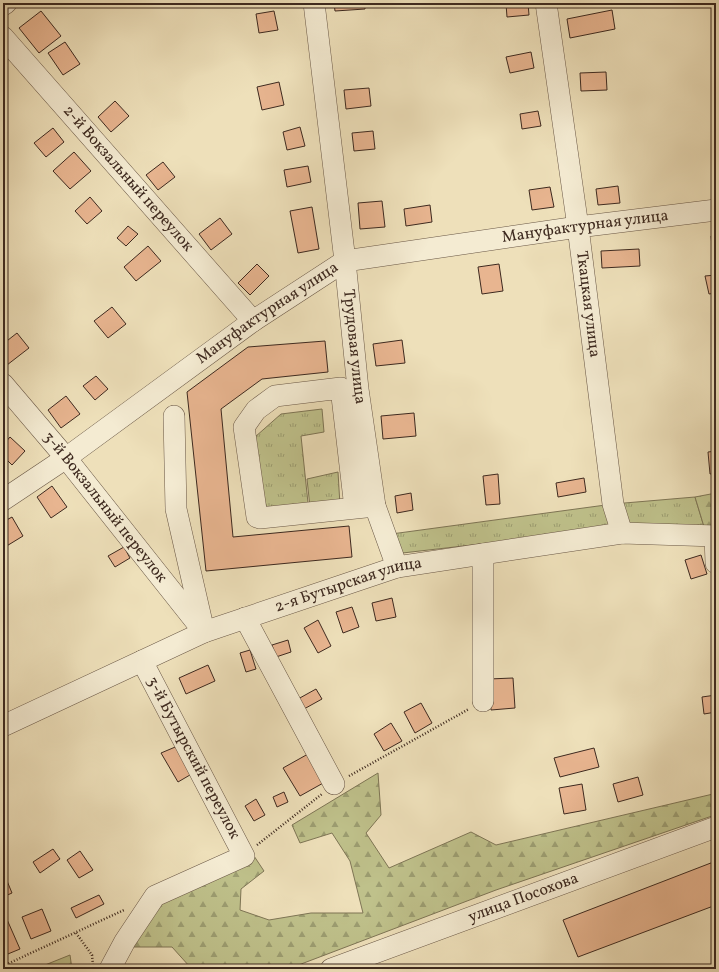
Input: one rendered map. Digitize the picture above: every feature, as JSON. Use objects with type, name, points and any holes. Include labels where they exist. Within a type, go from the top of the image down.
[{"type":"street","name":"Трудовая улица","points":[[314,3],[345,261],[358,389],[365,507],[397,566]]},
{"type":"street","name":"Ткацкая улица","points":[[546,3],[578,227],[613,504],[622,533]]},
{"type":"street","name":"2-й Вокзальный переулок","points":[[3,37],[253,321]]},
{"type":"street","name":"Мануфактурная улица","points":[[3,500],[66,458],[253,321],[345,261],[578,227],[716,210]]},
{"type":"street","name":"3-й Вокзальный переулок","points":[[3,384],[66,458],[204,632]]},
{"type":"street","points":[[341,388],[365,507],[257,517],[244,427],[256,410],[275,396],[341,388]]},
{"type":"street","points":[[174,416],[176,508],[204,632]]},
{"type":"street","name":"2-я Бутырская улица","points":[[3,726],[204,632],[397,566],[622,533],[715,536]]},
{"type":"street","points":[[715,536],[716,563]]},
{"type":"street","points":[[483,554],[483,701]]},
{"type":"street","points":[[245,618],[334,784]]},
{"type":"street","name":"3-й Бутырский переулок","points":[[142,661],[244,856]]},
{"type":"street","name":"улица Посохова","points":[[331,969],[716,827]]},
{"type":"street","points":[[110,969],[125,941],[155,896],[244,856]]},
{"type":"path","points":[[244,856],[334,784],[483,701]]},
{"type":"path","points":[[3,966],[126,909]]},
{"type":"path","points":[[76,933],[92,955],[93,969]]},
{"type":"green space","points":[[322,409],[324,432],[301,436],[308,503],[264,508],[255,437],[281,414]]},
{"type":"green space","points":[[338,472],[340,505],[310,507],[307,479]]},
{"type":"green space","points":[[716,493],[716,531],[705,530],[695,497]]},
{"type":"green space","points":[[695,497],[705,530],[619,528],[394,554],[384,535],[613,504]]},
{"type":"green space","points":[[378,773],[381,815],[366,833],[389,868],[471,832],[496,845],[713,794],[715,815],[496,890],[288,969],[189,969],[190,967],[172,947],[131,947],[149,910],[250,850],[264,871],[241,889],[240,910],[269,920],[311,913],[363,913],[350,861],[332,833],[300,843],[292,825]]},
{"type":"green space","points":[[70,955],[72,969],[35,969]]},
{"type":"building","points":[[334,3],[365,3],[365,9],[335,11]]},
{"type":"building","points":[[528,3],[529,15],[507,17],[506,4]]},
{"type":"building","points":[[612,10],[615,29],[570,38],[567,19]]},
{"type":"building","points":[[41,11],[61,36],[39,53],[19,28]]},
{"type":"building","points":[[274,11],[278,30],[259,33],[256,14]]},
{"type":"building","points":[[65,42],[80,64],[63,75],[48,53]]},
{"type":"building","points":[[531,52],[534,68],[510,73],[506,57]]},
{"type":"building","points":[[606,72],[607,90],[581,91],[580,73]]},
{"type":"building","points":[[279,82],[284,105],[262,110],[257,87]]},
{"type":"building","points":[[369,88],[371,106],[346,109],[344,90]]},
{"type":"building","points":[[115,101],[129,116],[111,132],[98,117]]},
{"type":"building","points":[[538,111],[541,126],[522,129],[520,114]]},
{"type":"building","points":[[300,127],[305,146],[287,150],[283,132]]},
{"type":"building","points":[[53,128],[64,142],[46,157],[34,143]]},
{"type":"building","points":[[373,131],[375,149],[354,151],[352,133]]},
{"type":"building","points":[[74,152],[91,171],[70,189],[53,171]]},
{"type":"building","points":[[163,162],[175,177],[158,190],[146,175]]},
{"type":"building","points":[[308,166],[311,182],[287,187],[284,170]]},
{"type":"building","points":[[618,186],[620,203],[598,205],[596,189]]},
{"type":"building","points":[[550,187],[554,207],[532,210],[529,190]]},
{"type":"building","points":[[90,197],[102,211],[87,224],[75,211]]},
{"type":"building","points":[[382,201],[385,227],[360,229],[358,203]]},
{"type":"building","points":[[430,205],[432,222],[406,226],[404,209]]},
{"type":"building","points":[[312,207],[319,249],[298,253],[290,211]]},
{"type":"building","points":[[220,218],[232,234],[211,250],[199,234]]},
{"type":"building","points":[[128,226],[138,234],[126,246],[117,238]]},
{"type":"building","points":[[716,235],[716,257],[713,257],[711,236]]},
{"type":"building","points":[[148,246],[161,261],[136,281],[124,267]]},
{"type":"building","points":[[639,249],[640,266],[602,268],[601,251]]},
{"type":"building","points":[[257,264],[269,276],[250,295],[238,283]]},
{"type":"building","points":[[499,264],[503,291],[482,294],[478,267]]},
{"type":"building","points":[[716,275],[716,293],[709,294],[705,276]]},
{"type":"building","points":[[112,307],[126,324],[108,338],[94,321]]},
{"type":"building","points":[[17,333],[29,348],[7,365],[3,361],[3,344]]},
{"type":"building","points":[[402,340],[405,363],[376,366],[373,344]]},
{"type":"building","points":[[325,341],[328,372],[262,379],[221,409],[233,537],[349,526],[352,557],[206,571],[187,392],[248,347]]},
{"type":"building","points":[[96,376],[108,389],[95,400],[83,386]]},
{"type":"building","points":[[66,396],[80,414],[61,428],[48,410]]},
{"type":"building","points":[[414,413],[416,436],[383,439],[381,416]]},
{"type":"building","points":[[10,437],[25,451],[12,465],[3,456],[3,445]]},
{"type":"building","points":[[716,451],[716,473],[710,474],[708,452]]},
{"type":"building","points":[[498,474],[500,504],[486,505],[483,476]]},
{"type":"building","points":[[584,478],[586,492],[558,497],[556,483]]},
{"type":"building","points":[[52,486],[67,507],[51,518],[37,497]]},
{"type":"building","points":[[411,493],[413,510],[397,513],[395,496]]},
{"type":"building","points":[[12,517],[23,536],[5,547],[3,544],[3,522]]},
{"type":"building","points":[[124,547],[130,558],[115,567],[108,556]]},
{"type":"building","points":[[701,555],[707,574],[691,579],[685,560]]},
{"type":"building","points":[[392,598],[396,617],[376,621],[372,603]]},
{"type":"building","points":[[352,607],[359,627],[343,633],[336,612]]},
{"type":"building","points":[[318,620],[331,646],[318,653],[304,628]]},
{"type":"building","points":[[288,640],[291,652],[276,657],[272,645]]},
{"type":"building","points":[[250,650],[256,669],[246,672],[240,653]]},
{"type":"building","points":[[208,665],[215,681],[186,694],[179,678]]},
{"type":"building","points":[[513,678],[515,708],[491,710],[489,679]]},
{"type":"building","points":[[316,689],[322,699],[304,709],[298,699]]},
{"type":"building","points":[[716,695],[716,712],[704,714],[702,697]]},
{"type":"building","points":[[421,703],[432,723],[415,733],[404,712]]},
{"type":"building","points":[[391,723],[402,741],[384,751],[374,734]]},
{"type":"building","points":[[180,745],[195,772],[178,782],[161,753]]},
{"type":"building","points":[[594,748],[599,767],[560,777],[554,758]]},
{"type":"building","points":[[308,754],[325,782],[300,796],[283,768]]},
{"type":"building","points":[[638,777],[643,795],[618,802],[613,784]]},
{"type":"building","points":[[582,784],[586,810],[564,814],[559,788]]},
{"type":"building","points":[[284,792],[288,802],[277,807],[273,797]]},
{"type":"building","points":[[256,799],[265,815],[254,821],[245,806]]},
{"type":"building","points":[[53,849],[60,859],[40,873],[33,862]]},
{"type":"building","points":[[80,851],[93,870],[79,878],[67,860]]},
{"type":"building","points":[[716,861],[716,905],[578,957],[563,920]]},
{"type":"building","points":[[5,876],[12,893],[3,897],[3,877]]},
{"type":"building","points":[[99,895],[104,904],[76,918],[71,908]]},
{"type":"building","points":[[42,909],[51,931],[31,939],[22,917]]},
{"type":"building","points":[[3,915],[5,915],[20,949],[3,956]]}]
